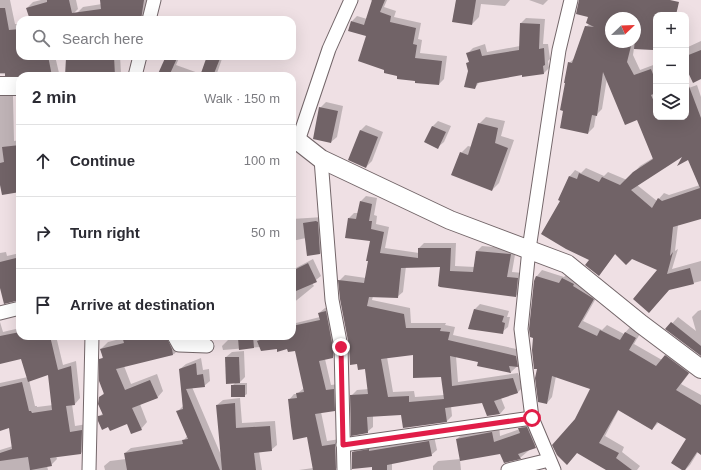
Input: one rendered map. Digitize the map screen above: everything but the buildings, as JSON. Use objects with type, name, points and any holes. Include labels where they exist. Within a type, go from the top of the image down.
[{"type":"street","points":[[150,16],[154,0]]},
{"type":"street","points":[[296,138],[329,49],[351,0]]},
{"type":"street","points":[[508,470],[552,465],[532,418],[521,328],[529,249],[560,50],[571,0]]},
{"type":"street","points":[[137,72],[139,60]]},
{"type":"street","points":[[0,86],[16,86]]},
{"type":"street","points":[[296,142],[321,159],[450,220],[567,264],[641,324],[701,369]]},
{"type":"street","points":[[321,159],[332,300],[341,347],[344,470]]},
{"type":"street","points":[[0,313],[16,309]]},
{"type":"street","points":[[89,470],[92,340]]},
{"type":"street","points":[[176,340],[179,345],[207,346]]},
{"type":"street","points":[[343,445],[532,418]]},
{"type":"route","points":[[341,347],[343,445],[532,418]]}]
